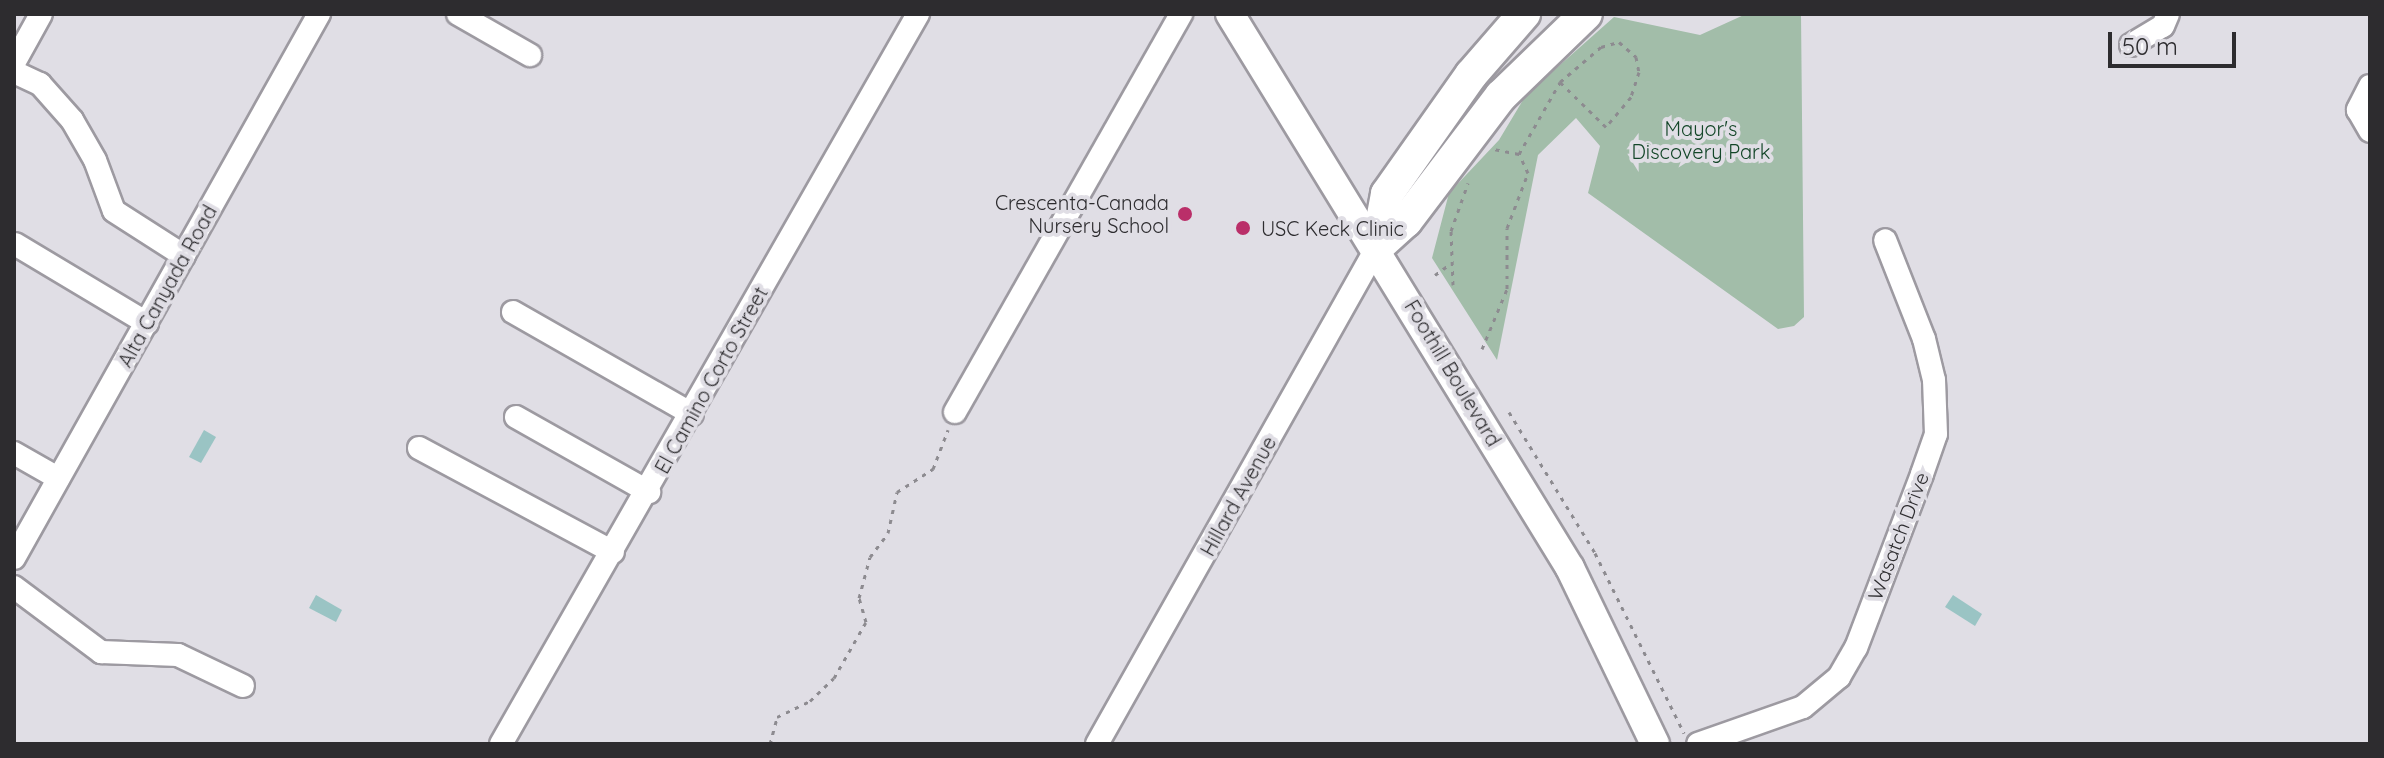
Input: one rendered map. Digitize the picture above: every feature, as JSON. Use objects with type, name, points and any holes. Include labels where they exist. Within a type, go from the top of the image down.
[{"type":"highway","name":"Hillard Avenue","points":[[1377,247],[1387,194],[1471,75],[1524,14]]},
{"type":"highway","name":"Hillard Avenue","points":[[1377,247],[1406,221],[1501,96],[1586,14]]},
{"type":"main road","name":"Foothill Boulevard","points":[[1230,14],[1377,247],[1570,568],[1655,744]]},
{"type":"street","points":[[14,63],[41,14]]},
{"type":"street","name":"Alta Canyada Road","points":[[14,558],[319,14]]},
{"type":"street","points":[[458,14],[530,55]]},
{"type":"street","name":"El Camino Corto Street","points":[[501,744],[649,492],[918,14]]},
{"type":"street","points":[[955,412],[1181,14]]},
{"type":"street","points":[[2131,45],[2163,26],[2168,14]]},
{"type":"street","points":[[14,72],[40,84],[72,120],[95,160],[114,211],[184,256]]},
{"type":"street","points":[[2370,86],[2358,110],[2370,131]]},
{"type":"street","name":"Wasatch Drive","points":[[1698,744],[1803,707],[1839,677],[1856,648],[1922,474],[1936,434],[1934,380],[1924,339],[1885,240]]},
{"type":"street","points":[[15,244],[147,323]]},
{"type":"street","name":"Hillard Avenue","points":[[1097,744],[1377,247]]},
{"type":"street","points":[[513,312],[692,414]]},
{"type":"street","points":[[516,417],[649,492]]},
{"type":"street","points":[[419,448],[613,552]]},
{"type":"street","points":[[14,453],[58,478]]},
{"type":"street","points":[[14,587],[101,652],[178,655],[243,686]]},
{"type":"path","points":[[1519,154],[1560,82],[1609,43],[1630,49],[1639,72],[1631,97],[1606,127],[1560,82]]},
{"type":"path","points":[[1532,114],[1542,115]]},
{"type":"path","points":[[1482,349],[1507,289],[1507,228],[1528,173],[1519,154],[1496,147],[1488,151]]},
{"type":"path","points":[[1453,285],[1450,264],[1458,205],[1474,173]]},
{"type":"path","points":[[1435,275],[1450,264]]},
{"type":"path","points":[[770,744],[777,717],[810,701],[834,678],[866,622],[859,598],[870,557],[888,533],[897,492],[933,469],[955,412]]},
{"type":"path","points":[[1509,412],[1595,553],[1689,744]]},
{"type":"green space","name":"Mayor's Discovery Park","points":[[1746,14],[1801,14],[1804,317],[1794,326],[1778,329],[1588,193],[1600,146],[1576,118],[1538,155],[1497,360],[1432,258],[1449,193],[1499,140],[1526,95],[1614,17],[1700,35]]},
{"type":"water","points":[[204,430],[216,437],[201,463],[189,457]]},
{"type":"water","points":[[316,595],[342,610],[336,622],[309,608]]},
{"type":"water","points":[[1953,595],[1982,614],[1975,626],[1945,607]]},
{"type":"place","name":"Crescenta-Canada Nursery School","points":[[1185,214]]},
{"type":"place","name":"USC Keck Clinic","points":[[1243,228]]}]
